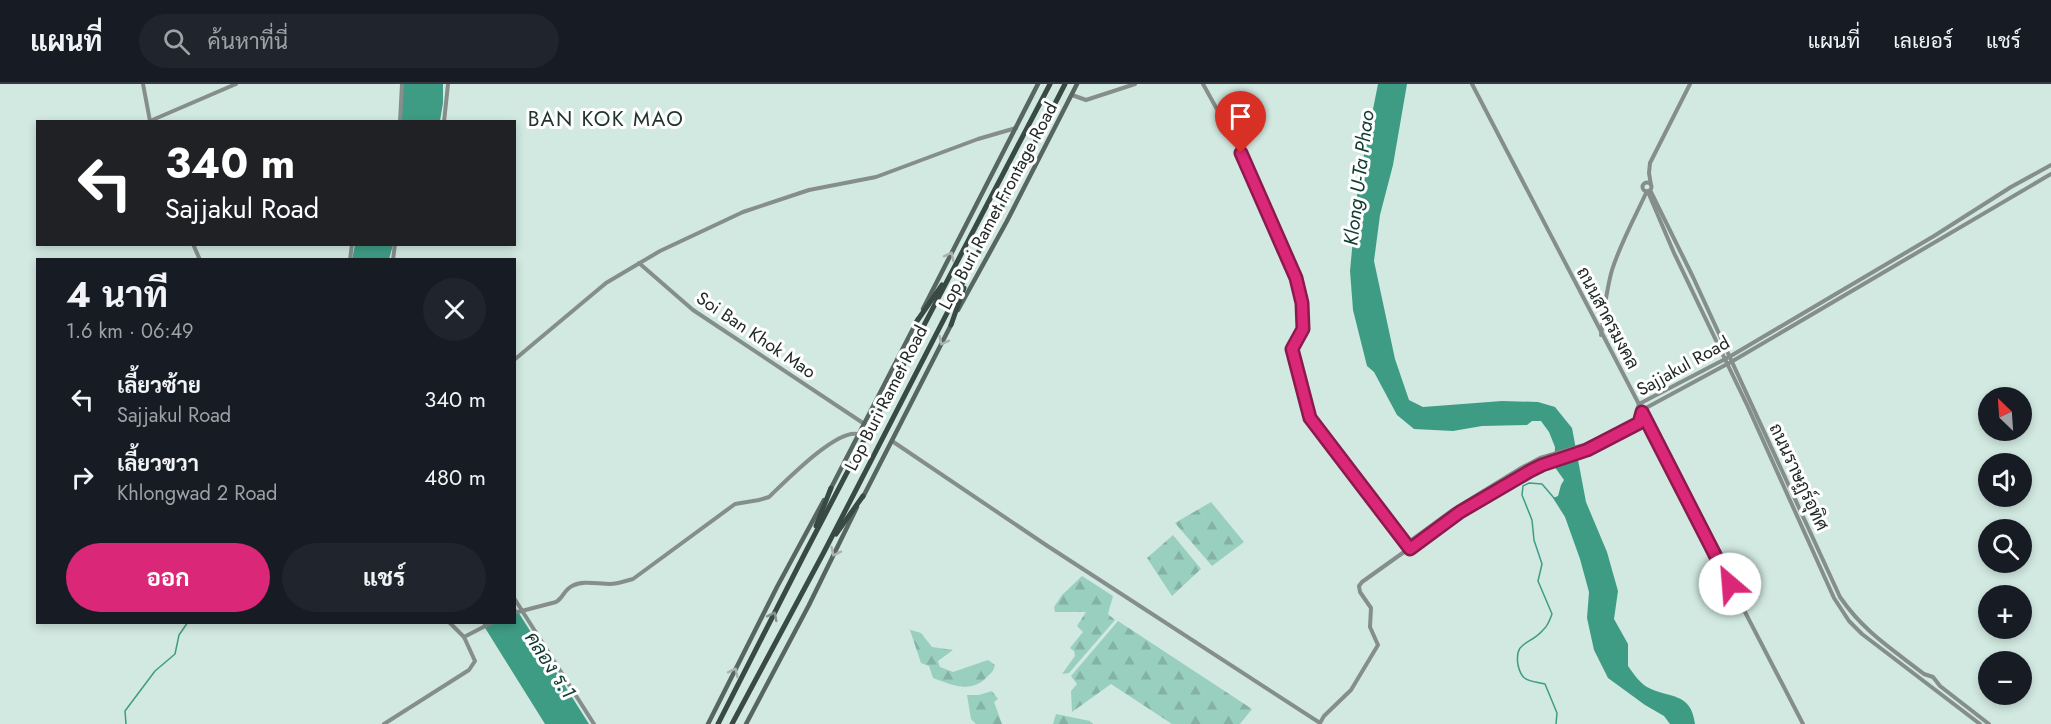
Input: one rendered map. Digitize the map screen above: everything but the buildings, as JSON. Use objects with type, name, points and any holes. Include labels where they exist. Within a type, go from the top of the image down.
[{"type":"main road","name":"Lop Buri Ramet Frontage Road","points":[[708,724],[1038,84]]},
{"type":"main road","name":"Lop Buri Ramet Road","points":[[718,724],[1050,84]]},
{"type":"main road","name":"Lop Buri Ramet Road","points":[[732,724],[824,552],[1065,84]]},
{"type":"main road","name":"Lop Buri Ramet Frontage Road","points":[[746,724],[1077,84]]},
{"type":"main road","points":[[917,321],[956,264]]},
{"type":"main road","points":[[951,325],[970,269]]},
{"type":"main road","points":[[804,555],[831,488]]},
{"type":"main road","points":[[824,552],[863,496]]},
{"type":"main road","points":[[754,654],[765,660]]},
{"type":"street","points":[[143,84],[150,120]]},
{"type":"street","points":[[152,120],[236,84]]},
{"type":"street","points":[[400,120],[402,84]]},
{"type":"street","points":[[444,120],[448,84]]},
{"type":"street","points":[[1072,95],[1086,100],[1135,84]]},
{"type":"street","points":[[892,441],[1046,545],[1321,724],[1351,690],[1378,645],[1370,627],[1371,608],[1360,592],[1359,586],[1410,549],[1310,418],[1292,349],[1303,329],[1302,303],[1296,278],[1244,158],[1203,84]]},
{"type":"street","name":"ถนนสาครมงคล","points":[[1472,84],[1803,724]]},
{"type":"street","points":[[1601,335],[1612,270],[1647,189],[1650,163],[1690,84]]},
{"type":"street","points":[[516,358],[606,283],[660,251],[743,212],[807,190],[876,177],[978,139],[1016,128]]},
{"type":"street","name":"Sajjakul Road","points":[[1410,549],[1410,542],[1451,511],[1540,458],[1584,445],[1635,420],[1638,416],[1636,410],[1639,404],[1729,357],[2051,165]]},
{"type":"street","points":[[1647,189],[1648,173]]},
{"type":"street","name":"Sajjakul Road","points":[[1410,549],[1460,512],[1542,465],[1587,450],[1639,423],[1642,412],[2051,174]]},
{"type":"street","points":[[2011,187],[2016,194]]},
{"type":"street","name":"ถนนราษฏร์อุทิศ","points":[[1647,189],[1693,277],[1834,598],[1849,621],[1862,634],[1980,724]]},
{"type":"street","name":"ถนนราษฏร์อุทิศ","points":[[1647,189],[1723,359],[1840,597],[1854,617],[1877,638],[1924,674],[1933,676],[1940,686],[1989,724]]},
{"type":"street","points":[[1934,236],[1948,236]]},
{"type":"street","name":"Soi Ban Khok Mao","points":[[639,263],[693,310],[863,423]]},
{"type":"street","points":[[516,612],[556,602],[572,586],[582,583],[612,584],[633,579],[735,504],[769,496],[823,449],[844,436],[857,434]]},
{"type":"street","points":[[516,601],[594,724]]},
{"type":"street","points":[[384,724],[469,670],[475,662],[464,637],[451,624]]},
{"type":"street","points":[[464,637],[489,624]]},
{"type":"street","points":[[1921,679],[1924,674]]},
{"type":"green space","points":[[1211,502],[1244,542],[1212,566],[1175,523]]},
{"type":"green space","points":[[1173,535],[1201,569],[1172,596],[1147,558]]},
{"type":"green space","points":[[1082,576],[1113,596],[1108,614],[1115,620],[1069,673],[1062,674],[1075,656],[1074,651],[1070,648],[1083,632],[1077,626],[1086,612],[1055,612],[1054,607],[1062,595]]},
{"type":"green space","points":[[1118,621],[1252,709],[1240,724],[1172,724],[1111,684],[1072,712],[1071,691],[1077,684],[1071,676]]},
{"type":"green space","points":[[908,629],[921,633],[932,647],[953,650],[938,661],[940,667],[953,672],[988,660],[995,665],[994,669],[981,682],[968,687],[933,678],[929,666],[921,663]]},
{"type":"green space","points":[[992,691],[998,699],[994,702],[1002,724],[976,724],[971,719],[967,695],[979,695]]},
{"type":"green space","points":[[1056,714],[1090,721],[1093,724],[1053,724]]},
{"type":"water","points":[[403,84],[443,84],[440,120],[401,120]]},
{"type":"water","points":[[1378,84],[1407,84],[1393,165],[1380,215],[1374,261],[1395,359],[1409,400],[1423,407],[1502,401],[1538,402],[1555,407],[1572,428],[1586,502],[1607,552],[1618,591],[1614,619],[1628,644],[1628,666],[1647,687],[1684,701],[1693,713],[1695,724],[1670,724],[1664,716],[1608,678],[1594,650],[1587,618],[1589,592],[1580,559],[1565,517],[1553,498],[1558,496],[1564,480],[1554,466],[1555,447],[1549,432],[1541,421],[1532,421],[1527,425],[1482,426],[1453,431],[1414,429],[1397,415],[1374,372],[1367,366],[1353,310],[1350,271],[1358,185]]},
{"type":"water","points":[[355,246],[393,246],[389,258],[352,258]]},
{"type":"water","name":"คลอง ร.1","points":[[516,609],[589,724],[545,724],[483,624],[516,624]]},
{"type":"waterway","points":[[1554,498],[1542,484],[1529,483],[1523,486],[1522,495],[1532,520],[1534,540],[1542,564],[1538,581],[1552,614],[1545,628],[1521,647],[1517,657],[1524,678],[1545,684],[1557,713],[1556,724]]},
{"type":"waterway","points":[[126,724],[125,711],[155,671],[175,654],[179,635],[187,624]]},
{"type":"district","name":"BAN KOK MAO","points":[[606,119]]},
{"type":"route","points":[[1241,153],[1296,278],[1302,303],[1303,329],[1292,349],[1310,418],[1410,549],[1460,512],[1530,471],[1587,450],[1639,423],[1642,412],[1730,584]]},
{"type":"water label","name":"Klong U-Ta Phao","points":[[1359,178]]}]
